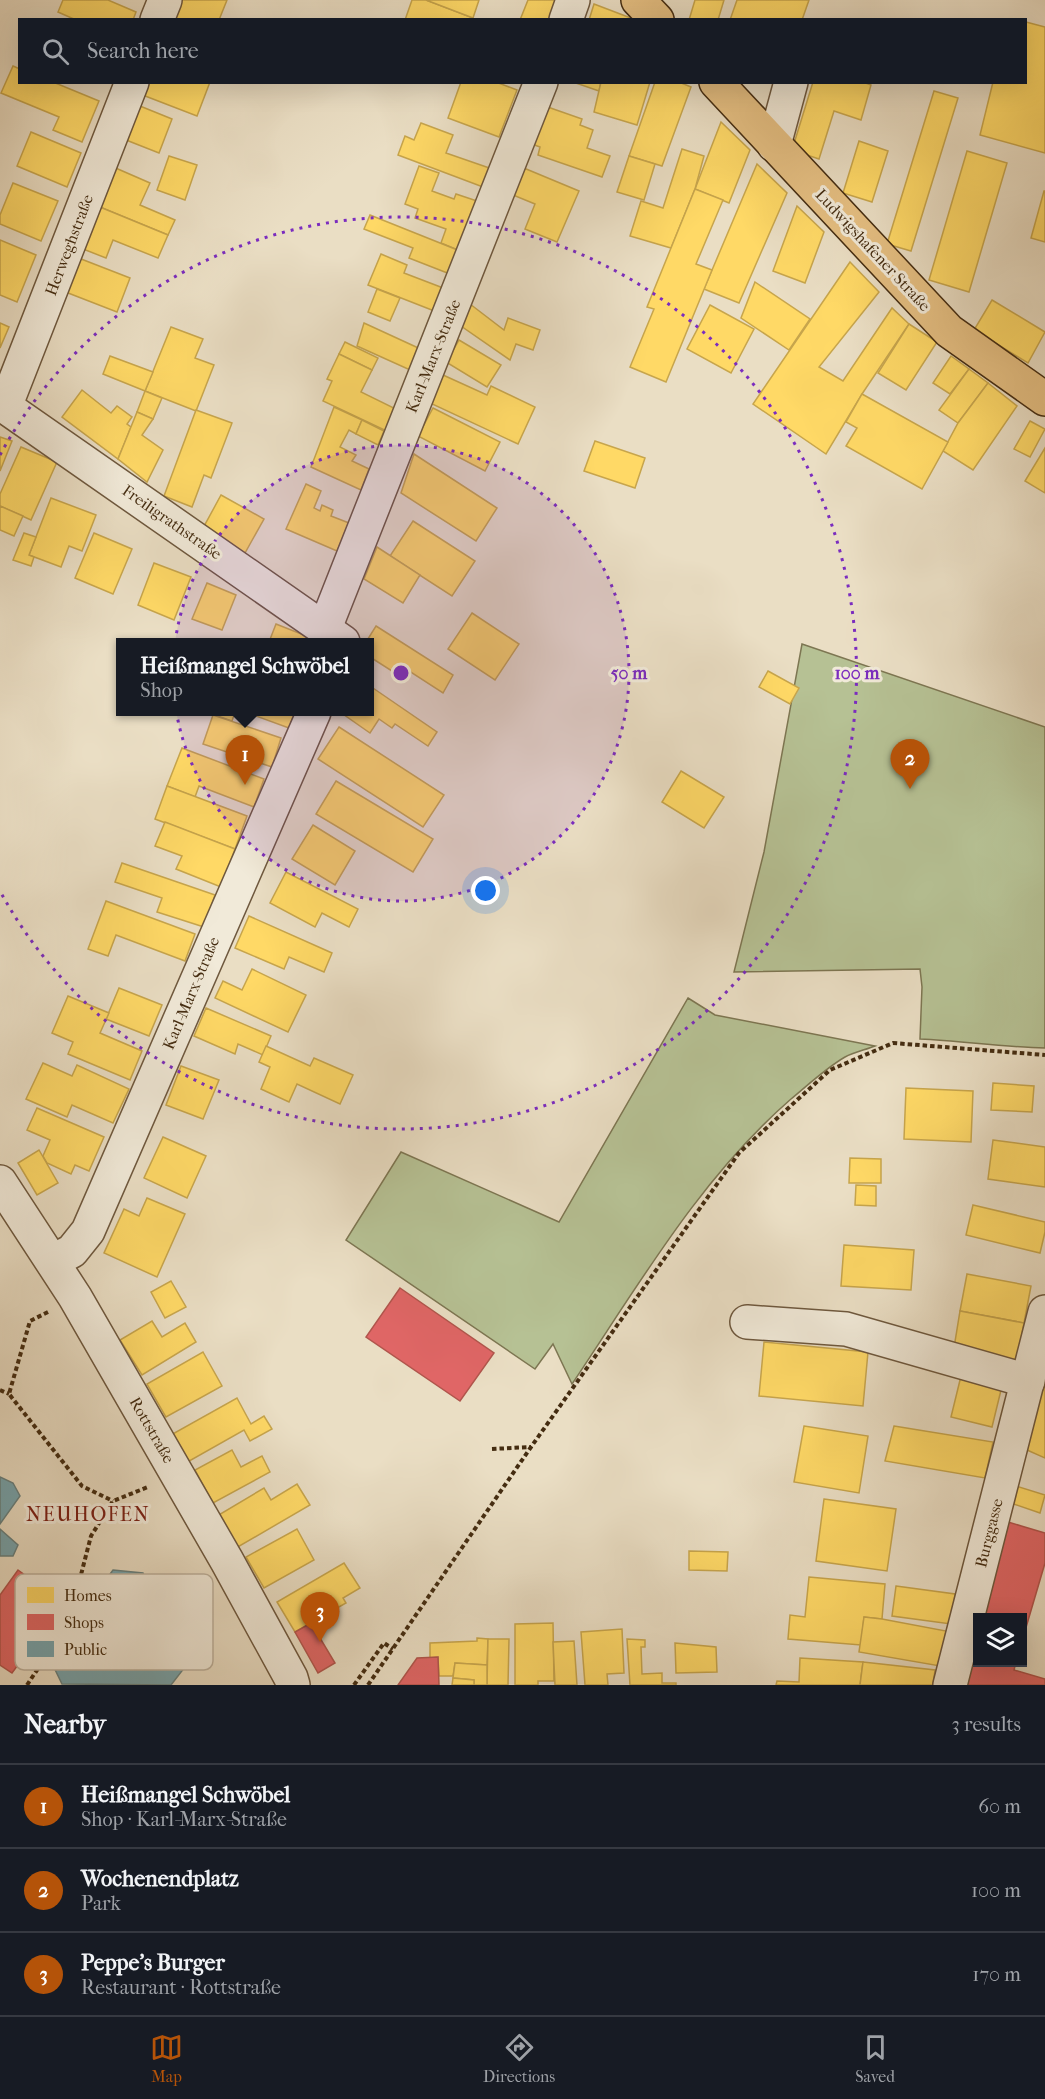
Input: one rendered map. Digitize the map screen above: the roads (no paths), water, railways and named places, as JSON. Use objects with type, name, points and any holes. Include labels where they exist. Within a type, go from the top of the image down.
[{"type":"main road","points":[[638,0],[655,18]]},
{"type":"main road","name":"Ludwigshafener Straße","points":[[718,84],[949,331],[1045,399]]},
{"type":"street","points":[[158,18],[165,0]]},
{"type":"street","points":[[567,18],[573,0]]},
{"type":"street","name":"Herweghstraße","points":[[2,405],[131,84]]},
{"type":"street","name":"Karl-Marx-Straße","points":[[337,637],[540,84]]},
{"type":"street","points":[[774,145],[790,84]]},
{"type":"street","name":"Freiligrathstraße","points":[[2,405],[337,637]]},
{"type":"street","name":"Karl-Marx-Straße","points":[[53,1261],[72,1251],[88,1232],[312,716]]},
{"type":"street","name":"Rottstraße","points":[[0,1182],[75,1297],[177,1474],[293,1685]]},
{"type":"street","name":"Burggasse","points":[[950,1685],[1045,1312]]},
{"type":"street","points":[[747,1322],[846,1329],[1028,1381]]},
{"type":"place","name":"Heißmangel Schwöbel","points":[[245,785]]},
{"type":"place","name":"Wochenendplatz","points":[[910,789]]},
{"type":"place","name":"Peppe's Burger","points":[[320,1642]]},
{"type":"district","name":"NEUHOFEN","points":[[88,1514]]}]
